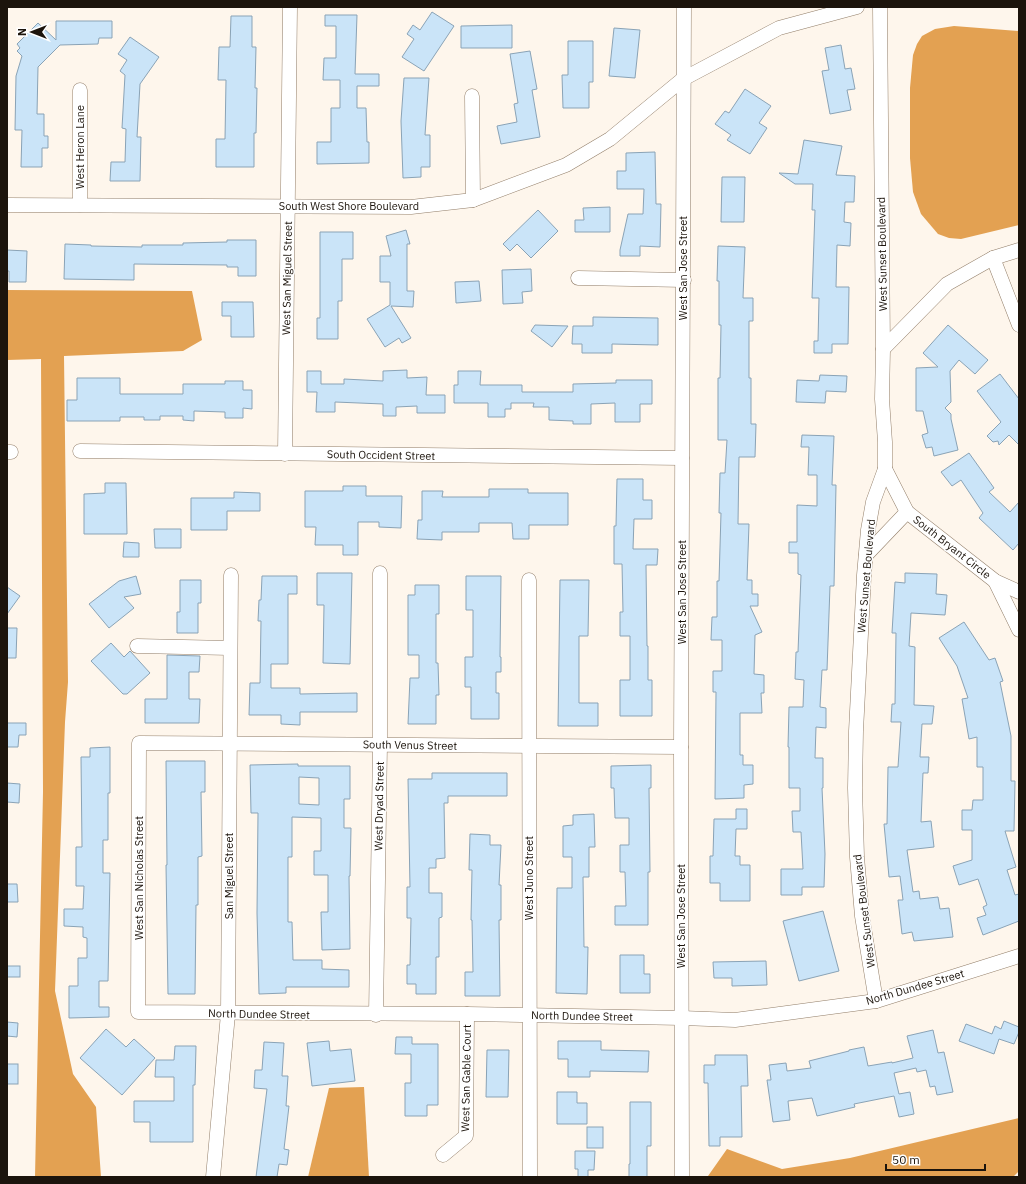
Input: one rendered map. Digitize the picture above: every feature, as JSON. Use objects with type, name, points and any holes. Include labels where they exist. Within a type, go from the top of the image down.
[{"type":"street","name":"West San Miguel Street","points":[[285,454],[290,7]]},
{"type":"street","name":"West San Jose Street","points":[[682,1177],[681,747],[684,7]]},
{"type":"street","name":"South West Shore Boulevard","points":[[7,204],[411,207],[473,200],[566,165],[610,139],[684,79],[779,28],[857,7]]},
{"type":"street","name":"West Sunset Boulevard","points":[[876,1001],[862,916],[857,857],[855,788],[856,731],[868,530],[874,502],[885,469],[882,399],[883,349],[880,7]]},
{"type":"street","name":"West Heron Lane","points":[[80,90],[80,204]]},
{"type":"street","points":[[472,96],[473,200]]},
{"type":"street","points":[[883,349],[947,284],[993,258],[1019,250]]},
{"type":"street","points":[[993,258],[1019,325]]},
{"type":"street","points":[[578,278],[684,280]]},
{"type":"street","name":"South Occident Street","points":[[80,451],[682,458]]},
{"type":"street","name":"South Bryant Circle","points":[[885,469],[907,512],[996,581],[1019,592]]},
{"type":"street","points":[[866,555],[907,512]]},
{"type":"street","name":"West Dryad Street","points":[[376,1015],[380,744],[380,573]]},
{"type":"street","name":"San Miguel Street","points":[[213,1177],[228,1014],[231,575]]},
{"type":"street","name":"West Juno Street","points":[[529,580],[530,1177]]},
{"type":"street","points":[[996,581],[1019,630]]},
{"type":"street","points":[[137,646],[230,648]]},
{"type":"street","name":"South Venus Street","points":[[140,743],[681,747]]},
{"type":"street","name":"West San Nicholas Street","points":[[138,1012],[140,743]]},
{"type":"street","name":"North Dundee Street","points":[[138,1012],[376,1015],[467,1014],[735,1020],[876,1001],[1019,956]]},
{"type":"street","name":"West San Gable Court","points":[[443,1155],[466,1136],[467,1014]]},
{"type":"shaded area","points":[[954,26],[1019,31],[1019,225],[961,239],[949,238],[938,234],[921,214],[913,192],[910,158],[910,88],[913,55],[922,36],[935,29]]},
{"type":"shaded area","points":[[7,290],[192,291],[202,340],[183,351],[64,356],[68,682],[65,722],[55,991],[73,1074],[96,1107],[101,1177],[35,1177],[43,792],[41,359],[7,360]]},
{"type":"shaded area","points":[[364,1087],[369,1177],[308,1177],[329,1088]]},
{"type":"shaded area","points":[[1019,1118],[1019,1171],[1013,1177],[708,1176],[727,1149],[782,1169],[850,1158]]},
{"type":"building","points":[[432,12],[454,26],[424,71],[402,57],[414,39],[407,34],[413,25],[420,30]]},
{"type":"building","points":[[325,15],[357,15],[355,74],[379,74],[379,86],[357,86],[357,108],[366,108],[369,163],[317,164],[317,142],[331,142],[331,108],[340,108],[340,80],[323,80],[324,58],[336,58],[336,26],[325,26]]},
{"type":"building","points":[[231,16],[252,16],[252,47],[256,47],[255,88],[257,88],[256,133],[254,133],[254,167],[216,167],[216,139],[225,139],[226,80],[218,80],[219,47],[230,47]]},
{"type":"building","points":[[56,21],[112,21],[112,38],[99,38],[98,44],[60,45],[38,67],[37,114],[44,114],[44,136],[48,136],[48,148],[42,148],[42,167],[21,167],[22,130],[15,130],[16,76],[22,56],[17,51],[20,48],[17,44],[38,23],[56,40]]},
{"type":"building","points":[[512,25],[512,48],[461,48],[461,26]]},
{"type":"building","points":[[614,28],[640,30],[635,78],[609,76]]},
{"type":"building","points":[[130,37],[159,57],[140,84],[137,137],[141,137],[140,181],[110,181],[111,162],[125,162],[126,129],[122,128],[125,75],[120,71],[127,60],[118,54]]},
{"type":"building","points":[[568,41],[593,41],[593,82],[589,82],[589,108],[563,108],[562,75],[568,75]]},
{"type":"building","points":[[841,45],[845,69],[851,68],[855,89],[847,90],[851,110],[830,114],[822,71],[829,70],[825,48]]},
{"type":"building","points":[[530,51],[537,89],[532,90],[540,137],[501,144],[497,126],[517,122],[514,104],[518,103],[510,54]]},
{"type":"building","points":[[404,78],[429,78],[425,135],[430,135],[430,167],[421,167],[421,177],[403,178],[401,121]]},
{"type":"building","points":[[745,89],[771,106],[759,123],[767,128],[750,154],[727,140],[731,135],[715,124],[725,111],[729,113]]},
{"type":"building","points":[[804,140],[842,146],[836,175],[855,176],[854,202],[845,202],[844,222],[851,223],[850,246],[837,245],[836,287],[849,287],[848,344],[832,344],[832,353],[814,353],[814,341],[818,341],[819,298],[812,298],[815,210],[812,210],[813,184],[795,184],[779,173],[798,174]]},
{"type":"building","points":[[655,152],[656,204],[661,204],[660,247],[640,246],[640,256],[620,256],[628,214],[643,214],[644,189],[617,189],[617,171],[626,171],[626,153]]},
{"type":"building","points":[[722,177],[745,177],[744,222],[721,222]]},
{"type":"building","points":[[610,207],[610,232],[575,232],[575,220],[584,220],[583,208]]},
{"type":"building","points":[[538,210],[558,231],[531,258],[517,244],[510,251],[503,244]]},
{"type":"building","points":[[406,230],[410,244],[407,244],[407,291],[414,291],[413,307],[391,306],[411,338],[402,343],[399,338],[385,347],[367,319],[390,305],[390,282],[380,282],[380,256],[391,256],[386,236]]},
{"type":"building","points":[[320,232],[353,232],[353,259],[342,259],[342,301],[338,301],[338,339],[317,339],[317,318],[320,318]]},
{"type":"building","points":[[227,240],[256,240],[256,276],[238,276],[238,267],[227,267],[227,265],[134,264],[134,280],[64,279],[65,244],[142,247],[142,245],[183,245],[183,243],[227,242]]},
{"type":"building","points":[[718,246],[745,247],[743,298],[753,298],[753,321],[749,321],[749,378],[751,378],[751,424],[756,424],[755,457],[739,457],[738,524],[749,524],[747,580],[752,580],[752,594],[758,594],[758,606],[750,606],[762,632],[755,635],[754,674],[764,675],[764,693],[761,693],[762,713],[740,713],[740,755],[743,755],[743,765],[753,765],[753,784],[744,785],[744,798],[715,799],[716,692],[713,692],[713,671],[722,671],[722,640],[711,640],[712,617],[717,617],[717,581],[719,581],[721,513],[719,513],[720,473],[725,473],[727,440],[718,440],[718,378],[720,378],[721,325],[719,325],[719,281],[717,281]]},
{"type":"building","points":[[7,250],[27,251],[26,282],[9,282],[9,271],[7,271]]},
{"type":"building","points":[[531,269],[532,291],[522,292],[523,303],[503,304],[502,270]]},
{"type":"building","points":[[479,281],[481,301],[456,303],[455,282]]},
{"type":"building","points":[[222,302],[253,302],[254,337],[231,337],[231,316],[222,316]]},
{"type":"building","points":[[593,317],[658,318],[658,345],[612,344],[612,353],[582,353],[582,344],[572,344],[573,326],[593,326]]},
{"type":"building","points":[[535,325],[568,326],[552,347],[531,331]]},
{"type":"building","points":[[948,325],[988,360],[975,374],[959,360],[950,371],[951,402],[945,408],[951,414],[958,450],[934,456],[932,447],[926,448],[922,435],[928,433],[923,411],[916,411],[916,368],[938,367],[923,353]]},
{"type":"building","points":[[407,370],[407,378],[427,377],[426,395],[445,395],[445,413],[417,413],[417,406],[396,407],[396,416],[383,416],[383,404],[335,402],[335,412],[316,412],[317,392],[307,392],[307,371],[321,371],[321,384],[344,384],[344,379],[383,381],[383,371]]},
{"type":"building","points":[[458,371],[481,371],[480,385],[522,385],[522,392],[573,392],[573,384],[616,383],[616,380],[652,380],[652,404],[640,404],[640,422],[615,422],[615,403],[591,404],[591,424],[573,424],[573,421],[549,420],[549,407],[533,407],[534,403],[511,403],[511,409],[505,409],[505,417],[488,417],[488,403],[454,403],[454,385],[458,385]]},
{"type":"building","points":[[1000,374],[1019,399],[1019,445],[1009,435],[999,445],[998,441],[993,442],[987,436],[1001,422],[977,391]]},
{"type":"building","points":[[820,375],[847,376],[846,392],[826,391],[825,403],[796,402],[797,380],[819,381]]},
{"type":"building","points":[[77,378],[120,378],[120,394],[183,394],[183,384],[225,384],[225,381],[243,381],[243,390],[252,390],[252,409],[243,408],[243,418],[225,418],[225,412],[194,411],[194,421],[183,420],[183,416],[160,416],[160,420],[144,420],[144,417],[120,417],[120,421],[67,421],[67,400],[77,400]]},
{"type":"building","points":[[802,435],[834,436],[832,485],[836,485],[834,586],[830,586],[827,670],[822,670],[820,707],[826,708],[826,728],[816,727],[815,758],[823,758],[822,788],[825,854],[824,887],[802,887],[802,895],[781,895],[781,869],[803,869],[801,832],[793,832],[792,811],[800,811],[800,788],[789,788],[788,747],[789,707],[803,707],[804,680],[795,679],[796,652],[798,652],[801,575],[798,574],[798,553],[789,553],[789,542],[797,542],[797,505],[817,506],[817,475],[808,475],[809,447],[801,447]]},
{"type":"building","points":[[969,453],[994,488],[989,492],[1010,512],[1019,502],[1019,543],[1013,550],[979,518],[983,513],[961,480],[952,486],[941,472]]},
{"type":"building","points":[[617,479],[643,479],[643,500],[652,500],[652,519],[634,519],[633,549],[658,549],[657,565],[646,565],[648,680],[652,680],[652,716],[620,716],[620,680],[630,680],[630,636],[620,636],[620,612],[623,612],[622,564],[614,564],[614,526],[616,526]]},
{"type":"building","points":[[105,483],[126,483],[127,534],[84,534],[84,494],[105,493]]},
{"type":"building","points":[[343,486],[366,486],[366,496],[402,496],[401,528],[379,527],[379,522],[358,522],[358,555],[343,555],[343,545],[315,545],[316,527],[305,527],[305,491],[343,491]]},
{"type":"building","points":[[489,489],[528,489],[528,493],[568,493],[568,525],[529,525],[529,539],[513,539],[512,523],[479,523],[479,532],[442,532],[442,540],[417,539],[418,520],[422,520],[422,491],[443,491],[442,497],[489,497]]},
{"type":"building","points":[[234,492],[260,493],[260,511],[227,511],[227,530],[191,530],[191,498],[234,498]]},
{"type":"building","points":[[154,529],[181,529],[181,548],[155,548]]},
{"type":"building","points":[[124,542],[139,543],[139,557],[123,557]]},
{"type":"building","points":[[317,573],[352,573],[350,664],[323,663],[324,605],[317,605]]},
{"type":"building","points":[[905,573],[937,574],[936,594],[947,595],[945,615],[911,613],[909,646],[915,647],[914,705],[934,706],[932,724],[922,724],[920,757],[929,757],[928,773],[923,773],[921,822],[931,821],[934,847],[907,850],[913,892],[919,891],[920,899],[938,897],[940,909],[949,908],[953,937],[914,941],[912,932],[902,934],[898,900],[903,900],[900,876],[889,877],[884,824],[887,824],[888,767],[898,767],[901,722],[891,722],[892,704],[895,704],[896,633],[892,633],[895,582],[905,583]]},
{"type":"building","points":[[136,576],[141,594],[124,597],[134,608],[109,628],[89,604],[119,581]]},
{"type":"building","points":[[262,576],[297,576],[297,594],[288,594],[288,664],[271,664],[271,688],[300,688],[300,694],[357,693],[357,712],[300,712],[300,725],[281,724],[281,715],[249,715],[250,683],[260,683],[261,621],[258,621]]},
{"type":"building","points":[[466,576],[501,576],[501,672],[496,672],[496,693],[499,693],[499,719],[471,719],[471,687],[465,687],[465,657],[473,657],[473,610],[466,610]]},
{"type":"building","points":[[180,580],[201,580],[201,603],[198,603],[198,633],[177,633],[177,612],[180,612]]},
{"type":"building","points":[[560,580],[589,580],[588,636],[579,636],[579,703],[598,703],[598,726],[558,726]]},
{"type":"building","points":[[415,585],[439,585],[439,614],[436,614],[436,663],[438,663],[439,695],[436,695],[436,724],[408,724],[410,678],[419,678],[419,655],[408,655],[408,595],[415,595]]},
{"type":"building","points":[[7,587],[20,596],[7,614]]},
{"type":"building","points":[[964,622],[989,660],[995,658],[1003,681],[1000,682],[1011,736],[1011,781],[1015,781],[1014,831],[1005,831],[1016,867],[1007,870],[1015,895],[1019,894],[1019,921],[983,935],[977,918],[986,915],[983,907],[987,905],[978,879],[959,885],[953,866],[972,860],[972,830],[962,830],[962,810],[972,810],[973,800],[983,800],[983,767],[977,767],[977,737],[969,739],[962,699],[968,698],[957,666],[939,638]]},
{"type":"building","points":[[7,628],[17,628],[16,658],[7,658]]},
{"type":"building","points":[[111,643],[124,657],[130,651],[150,673],[127,694],[123,694],[91,661]]},
{"type":"building","points":[[167,655],[200,656],[199,672],[189,672],[189,699],[200,699],[199,723],[145,723],[145,699],[167,699]]},
{"type":"building","points":[[7,723],[26,723],[26,735],[19,735],[18,747],[7,747]]},
{"type":"building","points":[[110,747],[108,840],[103,840],[103,873],[110,873],[108,981],[99,981],[99,1007],[109,1007],[109,1017],[69,1018],[69,986],[78,986],[78,958],[87,958],[87,938],[83,937],[83,927],[64,926],[64,909],[83,909],[84,886],[76,886],[76,847],[82,847],[81,757],[90,757],[90,748]]},
{"type":"building","points":[[166,761],[205,761],[205,792],[201,792],[202,856],[198,857],[195,994],[168,994]]},
{"type":"building","points":[[298,764],[298,766],[350,766],[350,799],[344,799],[344,828],[351,828],[349,876],[350,949],[322,950],[321,912],[328,912],[328,875],[314,875],[314,851],[321,851],[321,818],[292,817],[292,857],[288,857],[288,922],[292,922],[293,960],[322,960],[322,969],[349,970],[349,987],[286,987],[286,993],[259,994],[257,913],[258,813],[251,813],[250,765]],"holes":[[[299,777],[319,778],[319,805],[299,804]]]},
{"type":"building","points":[[651,765],[651,788],[649,788],[650,872],[648,872],[648,925],[615,925],[615,906],[626,906],[625,872],[620,872],[620,845],[629,845],[629,818],[615,818],[614,788],[611,788],[611,766]]},
{"type":"building","points":[[432,773],[507,773],[507,796],[448,796],[448,803],[444,803],[445,858],[436,859],[436,868],[429,868],[429,893],[442,893],[442,917],[439,918],[439,957],[436,957],[436,994],[416,994],[416,984],[407,984],[407,965],[410,965],[411,918],[407,918],[407,887],[410,887],[408,779],[432,779]]},
{"type":"building","points":[[7,783],[20,784],[19,803],[7,802]]},
{"type":"building","points":[[736,809],[747,809],[747,829],[736,829],[735,856],[740,856],[740,865],[750,865],[750,901],[720,901],[720,883],[710,883],[710,856],[713,856],[714,819],[736,819]]},
{"type":"building","points":[[594,814],[595,847],[589,847],[589,877],[583,877],[584,947],[588,947],[587,994],[556,993],[557,888],[572,888],[572,857],[563,857],[563,826],[573,825],[573,815]]},
{"type":"building","points":[[470,834],[490,835],[490,845],[501,845],[499,885],[501,885],[501,920],[499,920],[500,996],[465,996],[465,972],[473,972],[471,920],[472,870],[469,870]]},
{"type":"building","points":[[7,884],[17,884],[18,902],[7,902]]},
{"type":"building","points":[[823,911],[839,971],[799,981],[783,921]]},
{"type":"building","points":[[620,955],[644,955],[644,974],[650,974],[650,993],[620,993]]},
{"type":"building","points":[[766,961],[767,985],[732,986],[732,978],[714,978],[713,962]]},
{"type":"building","points":[[7,966],[20,966],[20,977],[7,977]]},
{"type":"building","points":[[1004,1021],[1019,1027],[1019,1032],[1014,1044],[999,1039],[994,1054],[959,1041],[966,1024],[992,1034],[995,1026],[1001,1029]]},
{"type":"building","points":[[7,1022],[18,1023],[17,1037],[7,1036]]},
{"type":"building","points":[[106,1029],[126,1047],[134,1039],[155,1058],[122,1095],[80,1058]]},
{"type":"building","points":[[933,1030],[938,1053],[944,1052],[953,1092],[937,1095],[935,1086],[930,1087],[926,1070],[917,1072],[916,1068],[894,1073],[899,1094],[910,1092],[914,1114],[899,1117],[894,1096],[854,1104],[855,1107],[817,1116],[812,1098],[788,1101],[790,1120],[773,1122],[767,1080],[771,1080],[769,1065],[786,1063],[787,1071],[811,1068],[809,1061],[864,1047],[868,1066],[892,1063],[913,1058],[907,1036]]},
{"type":"building","points":[[396,1037],[412,1037],[412,1044],[438,1044],[438,1105],[427,1105],[427,1116],[405,1116],[405,1083],[411,1083],[411,1054],[395,1054]]},
{"type":"building","points":[[329,1041],[330,1051],[351,1049],[355,1081],[312,1086],[307,1043]]},
{"type":"building","points":[[558,1041],[601,1041],[601,1050],[649,1051],[648,1072],[590,1071],[590,1077],[568,1077],[568,1059],[558,1059]]},
{"type":"building","points":[[264,1042],[284,1043],[282,1076],[288,1076],[286,1106],[289,1106],[284,1149],[289,1150],[287,1165],[279,1164],[277,1177],[256,1177],[267,1089],[254,1088],[255,1070],[262,1070]]},
{"type":"building","points":[[175,1046],[196,1046],[195,1085],[193,1085],[193,1142],[150,1142],[150,1122],[134,1122],[134,1101],[174,1101],[174,1077],[155,1077],[156,1060],[174,1060]]},
{"type":"building","points":[[487,1050],[509,1050],[508,1097],[486,1097]]},
{"type":"building","points":[[715,1055],[747,1055],[748,1086],[741,1086],[742,1137],[720,1137],[720,1146],[709,1146],[708,1083],[704,1083],[704,1065],[715,1065]]},
{"type":"building","points":[[7,1064],[18,1064],[18,1084],[7,1084]]},
{"type":"building","points":[[557,1092],[577,1092],[577,1103],[587,1103],[587,1124],[557,1124]]},
{"type":"building","points":[[630,1102],[651,1102],[651,1146],[647,1146],[647,1177],[629,1177]]},
{"type":"building","points":[[587,1127],[603,1127],[603,1148],[587,1148]]},
{"type":"building","points":[[575,1151],[595,1151],[594,1170],[588,1170],[588,1177],[578,1177],[578,1169],[575,1169]]}]
